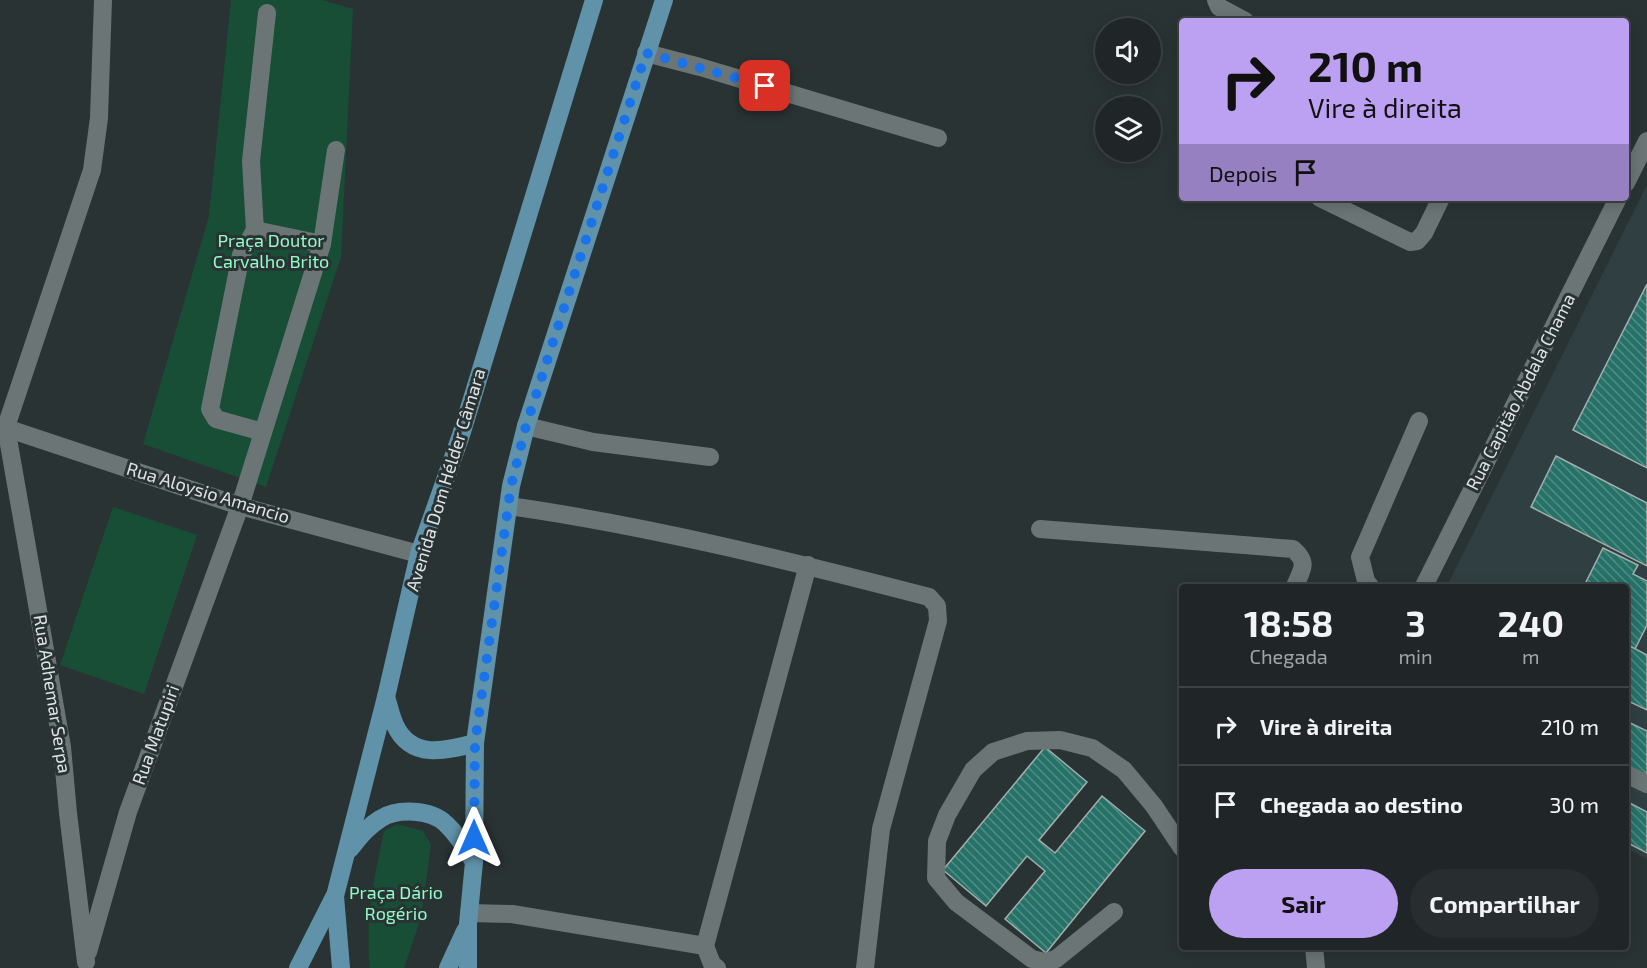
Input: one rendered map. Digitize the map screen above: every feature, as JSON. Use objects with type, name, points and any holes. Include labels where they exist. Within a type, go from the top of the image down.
[{"type":"main road","name":"Avenida Dom Hélder Câmara","points":[[341,968],[335,896],[386,698],[419,555],[461,435],[594,0]]},
{"type":"main road","points":[[468,968],[468,919],[474,862],[475,743],[511,486],[526,426],[664,0]]},
{"type":"main road","points":[[386,698],[395,727],[406,739],[420,748],[438,752],[475,743]]},
{"type":"main road","points":[[346,852],[367,828],[382,817],[404,812],[425,813],[445,822],[474,862]]},
{"type":"main road","points":[[298,968],[335,896]]},
{"type":"main road","points":[[448,968],[468,919]]},
{"type":"street","points":[[3,426],[92,170],[99,118],[103,0]]},
{"type":"street","points":[[1216,0],[1218,7],[1239,18]]},
{"type":"street","points":[[263,432],[216,419],[210,410],[241,255],[255,230],[251,161],[267,13]]},
{"type":"street","points":[[646,53],[938,138]]},
{"type":"street","points":[[1629,177],[1647,141]]},
{"type":"street","name":"Rua Matupiri","points":[[85,965],[128,812],[240,506],[322,244],[336,150]]},
{"type":"street","points":[[1326,201],[1410,242],[1417,242],[1424,233],[1440,201]]},
{"type":"street","name":"Rua Capitão Abdala Chama","points":[[1426,584],[1617,201]]},
{"type":"street","points":[[255,230],[322,244]]},
{"type":"street","points":[[1368,584],[1360,557],[1419,421]]},
{"type":"street","name":"Rua Aloysio Amancio","points":[[3,426],[240,506],[419,555]]},
{"type":"street","name":"Rua Adhemar Serpa","points":[[3,426],[62,747],[85,965]]},
{"type":"street","points":[[526,426],[592,442],[711,457]]},
{"type":"street","points":[[508,506],[570,515],[808,565],[929,597],[937,606],[938,621],[881,829],[865,968]]},
{"type":"street","points":[[1040,529],[1293,549],[1301,556],[1304,567],[1296,584]]},
{"type":"street","points":[[717,968],[712,964],[705,946],[808,565]]},
{"type":"street","points":[[1114,912],[1056,959],[1045,962],[1032,959],[956,902],[936,878],[938,841],[947,815],[973,770],[993,752],[1027,741],[1060,740],[1092,748],[1124,770],[1154,807],[1179,844]]},
{"type":"street","points":[[1629,775],[1647,784]]},
{"type":"street","points":[[468,919],[512,914],[705,946]]},
{"type":"street","points":[[1314,950],[1316,968]]},
{"type":"shaded area","points":[[1647,185],[1647,859],[1629,850],[1629,584],[1448,584]]},
{"type":"green space","name":"Praça Doutor Carvalho Brito","points":[[231,0],[322,0],[353,9],[341,257],[266,487],[143,444],[209,216]]},
{"type":"green space","points":[[113,507],[197,535],[144,694],[60,665]]},
{"type":"green space","name":"Praça Dário Rogério","points":[[397,824],[423,831],[431,845],[421,918],[404,968],[370,968],[371,899],[377,866],[384,831]]},
{"type":"building","points":[[1647,284],[1647,468],[1573,430]]},
{"type":"building","points":[[1556,456],[1647,503],[1647,566],[1531,507]]},
{"type":"building","points":[[1603,548],[1638,565],[1633,574],[1647,581],[1647,625],[1635,649],[1629,646],[1629,584],[1585,584]]},
{"type":"building","points":[[1629,646],[1647,655],[1647,710],[1629,701]]},
{"type":"building","points":[[1629,722],[1647,731],[1647,780],[1629,771]]},
{"type":"building","points":[[1045,747],[1087,782],[1039,840],[1055,853],[1102,796],[1145,831],[1046,953],[1005,919],[1045,871],[1027,856],[986,906],[943,870]]},
{"type":"building","points":[[1629,803],[1647,812],[1647,853],[1629,844]]},
{"type":"route","points":[[474,838],[475,743],[511,486],[526,426],[646,53],[765,86]]}]
